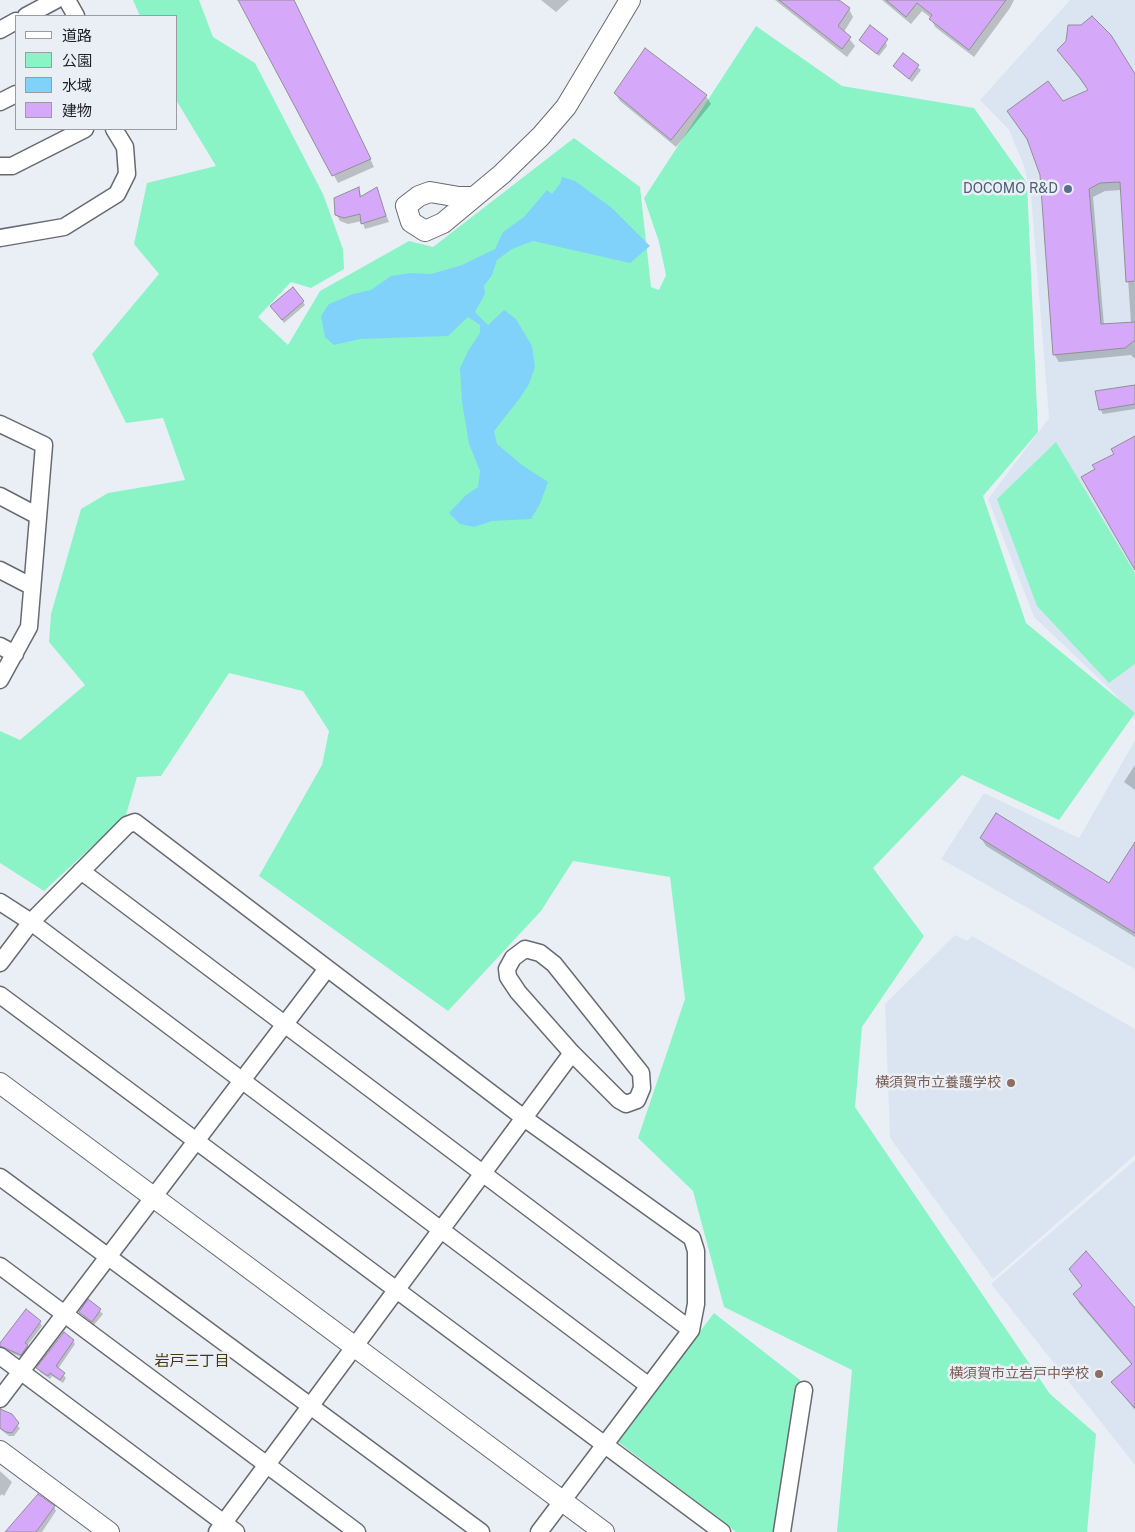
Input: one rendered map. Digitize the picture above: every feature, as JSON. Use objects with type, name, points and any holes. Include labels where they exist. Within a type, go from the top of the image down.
[{"type":"street","points":[[28,15],[56,0]]},
{"type":"street","points":[[67,0],[75,15]]},
{"type":"street","points":[[474,197],[528,149],[566,107],[630,0]]},
{"type":"street","points":[[0,30],[15,22]]},
{"type":"street","points":[[0,102],[15,94]]},
{"type":"street","points":[[0,166],[12,166],[83,130]]},
{"type":"street","points":[[0,238],[64,226],[117,194],[127,174],[125,147],[115,130]]},
{"type":"street","points":[[0,424],[44,445],[28,628],[0,680]]},
{"type":"street","points":[[0,496],[38,516]]},
{"type":"street","points":[[0,570],[31,586]]},
{"type":"street","points":[[0,646],[15,654]]},
{"type":"street","points":[[0,963],[31,922],[127,825],[135,822],[326,970],[524,1118],[692,1238],[696,1251],[696,1304],[690,1330],[539,1532]]},
{"type":"street","points":[[81,871],[690,1330]]},
{"type":"street","points":[[0,902],[31,922],[649,1386]]},
{"type":"street","points":[[525,949],[540,953],[554,964],[601,1020],[641,1073],[642,1088],[637,1100],[626,1104],[619,1100],[572,1053],[518,992],[508,977],[507,969],[513,958],[525,949]]},
{"type":"street","points":[[0,1399],[326,970]]},
{"type":"street","points":[[0,995],[722,1532]]},
{"type":"street","points":[[0,1356],[226,1529],[267,1464],[572,1053]]},
{"type":"street","points":[[0,1083],[604,1532]]},
{"type":"street","points":[[0,1177],[481,1532]]},
{"type":"street","points":[[0,1266],[358,1532]]},
{"type":"street","points":[[782,1532],[804,1390]]},
{"type":"street","points":[[0,1451],[109,1532]]},
{"type":"shaded area","points":[[1070,0],[1135,0],[1135,720],[1113,692],[1034,617],[988,499],[1049,418],[1031,196],[1024,166],[1009,130],[980,100]]},
{"type":"shaded area","points":[[1135,740],[1135,969],[941,859],[984,793],[1079,838]]},
{"type":"shaded area","name":"横須賀市立養護学校","points":[[955,935],[967,941],[972,936],[1135,1029],[1135,1155],[993,1279],[890,1138],[885,1004]]},
{"type":"shaded area","name":"横須賀市立岩戸中学校","points":[[1135,1160],[1135,1465],[991,1284]]},
{"type":"green space","points":[[133,0],[199,0],[213,37],[255,63],[323,194],[343,249],[344,269],[311,288],[291,282],[258,317],[288,345],[320,291],[409,241],[433,247],[574,138],[640,187],[651,287],[659,290],[666,275],[659,242],[644,198],[756,26],[842,86],[974,108],[1027,183],[1038,432],[983,496],[1026,623],[1135,713],[1059,820],[962,775],[873,868],[924,936],[862,1027],[855,1107],[1050,1394],[1096,1434],[1087,1532],[837,1532],[852,1370],[724,1307],[693,1191],[638,1138],[685,999],[670,877],[573,861],[541,911],[448,1011],[259,876],[322,765],[329,731],[303,691],[229,673],[161,776],[137,777],[126,815],[44,891],[0,863],[0,731],[20,740],[85,685],[49,642],[51,614],[81,509],[108,493],[185,480],[163,418],[126,423],[92,354],[159,274],[134,244],[147,183],[216,166],[178,103],[178,15],[140,15]]},
{"type":"green space","points":[[1056,442],[1135,573],[1135,664],[1109,683],[1037,606],[997,499]]},
{"type":"green space","points":[[714,1313],[800,1380],[778,1532],[736,1532],[617,1441]]},
{"type":"water","points":[[562,177],[575,181],[612,208],[650,246],[630,263],[533,241],[512,249],[497,260],[492,275],[484,286],[485,294],[475,312],[488,325],[504,310],[516,319],[532,346],[535,367],[529,384],[494,431],[497,444],[522,465],[548,482],[540,504],[531,519],[492,521],[474,527],[460,524],[449,513],[466,495],[478,487],[480,471],[469,444],[462,402],[460,368],[480,333],[480,325],[468,317],[448,336],[360,339],[334,345],[325,337],[321,316],[329,304],[353,294],[371,290],[391,276],[410,273],[431,274],[462,265],[495,249],[503,232],[524,217],[547,190],[552,194],[560,184]]},
{"type":"building","points":[[238,0],[294,0],[371,159],[332,176]]},
{"type":"building","points":[[779,0],[839,0],[850,8],[838,26],[851,37],[842,49]]},
{"type":"building","points":[[886,0],[1006,0],[969,50],[929,19],[932,15],[917,3],[906,17]]},
{"type":"building","points":[[1092,16],[1111,35],[1135,74],[1135,281],[1126,282],[1120,182],[1100,183],[1089,189],[1101,324],[1135,322],[1135,340],[1125,348],[1053,355],[1040,175],[1027,139],[1007,111],[1048,81],[1063,101],[1088,90],[1057,50],[1066,41],[1068,25],[1081,25]]},
{"type":"building","points":[[870,25],[888,39],[877,54],[859,40]]},
{"type":"building","points":[[645,48],[707,95],[671,140],[614,93]]},
{"type":"building","points":[[903,53],[919,65],[909,79],[893,66]]},
{"type":"building","points":[[359,187],[360,197],[377,187],[386,216],[361,224],[360,214],[344,218],[335,215],[334,198]]},
{"type":"building","points":[[293,287],[304,301],[282,320],[270,306]]},
{"type":"building","points":[[1135,385],[1135,404],[1099,410],[1095,391]]},
{"type":"building","points":[[1135,436],[1135,570],[1081,477],[1095,469],[1092,465],[1114,454],[1111,449]]},
{"type":"building","points":[[996,813],[1109,883],[1135,842],[1135,933],[980,838]]},
{"type":"building","points":[[1086,1251],[1135,1308],[1135,1408],[1111,1382],[1132,1364],[1073,1294],[1082,1286],[1069,1269]]},
{"type":"building","points":[[88,1299],[101,1309],[92,1322],[79,1312]]},
{"type":"building","points":[[26,1309],[41,1321],[25,1343],[28,1345],[21,1355],[0,1346],[0,1343]]},
{"type":"building","points":[[64,1332],[74,1340],[56,1366],[65,1373],[60,1380],[50,1373],[48,1376],[36,1368]]},
{"type":"building","points":[[0,1409],[12,1414],[19,1423],[12,1433],[0,1428]]},
{"type":"building","points":[[38,1494],[55,1506],[36,1532],[5,1532]]},
{"type":"place","name":"DOCOMO R&D","points":[[1068,189]]},
{"type":"place","name":"横須賀市立養護学校","points":[[1011,1083]]},
{"type":"place","name":"横須賀市立岩戸中学校","points":[[1099,1374]]},
{"type":"district","name":"岩戸三丁目","points":[[192,1361]]}]
